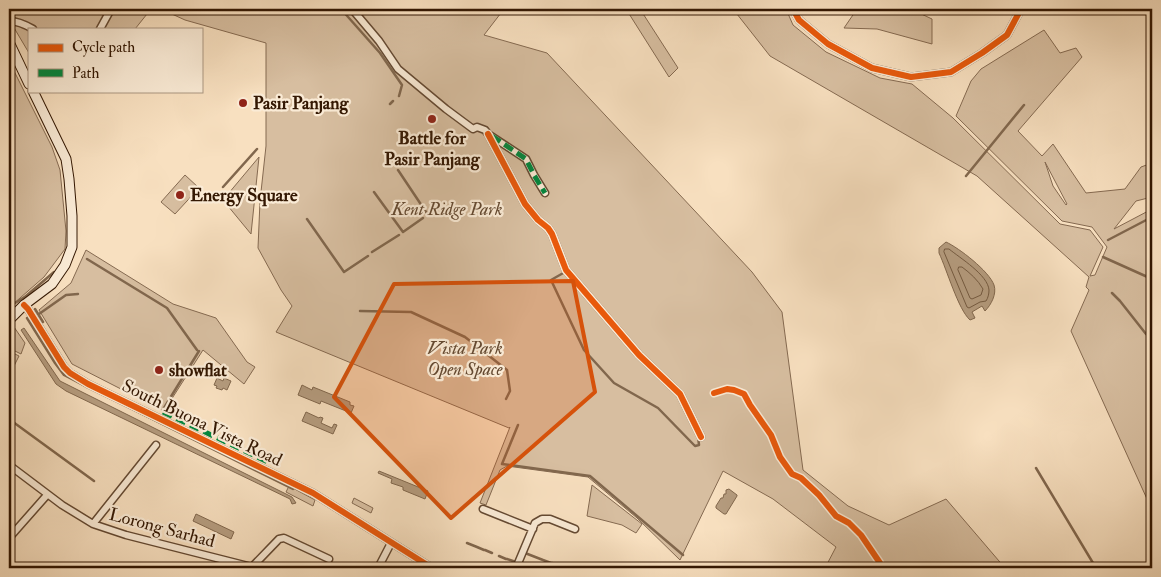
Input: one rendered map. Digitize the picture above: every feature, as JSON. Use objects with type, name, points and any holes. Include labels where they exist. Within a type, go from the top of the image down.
[{"type":"street","points":[[101,28],[111,9]]},
{"type":"street","points":[[352,9],[379,41],[398,69],[473,129],[477,127],[485,130],[525,204],[552,234],[566,270],[639,355],[680,394],[701,437]]},
{"type":"street","points":[[793,9],[799,20],[828,44],[872,68],[911,76],[951,72],[1007,35],[1021,9]]},
{"type":"street","points":[[9,21],[18,22],[31,28]]},
{"type":"street","points":[[9,42],[28,82]]},
{"type":"street","points":[[9,320],[24,305],[52,284],[65,265],[72,247],[72,216],[66,159],[32,92]]},
{"type":"street","points":[[488,134],[526,159],[546,193]]},
{"type":"street","name":"South Buona Vista Road","points":[[24,305],[64,367],[88,384],[313,493],[432,568]]},
{"type":"street","name":"Lorong Sarhad","points":[[93,524],[156,445]]},
{"type":"street","name":"Lorong Sarhad","points":[[9,466],[46,495],[93,524],[126,536],[251,568]]},
{"type":"street","points":[[9,538],[46,495]]},
{"type":"street","points":[[483,510],[533,528]]},
{"type":"street","points":[[516,568],[535,523],[542,519],[550,519],[575,529]]},
{"type":"street","points":[[251,568],[278,539],[284,538],[329,559]]},
{"type":"street","points":[[378,568],[391,543]]},
{"type":"street","points":[[75,568],[90,568]]},
{"type":"highlighted area","points":[[573,281],[595,392],[451,518],[334,397],[394,284]]},
{"type":"green space","points":[[9,9],[151,9],[136,28],[28,28],[28,51],[9,17]]},
{"type":"green space","name":"Kent Ridge Park","points":[[161,9],[504,9],[484,35],[547,53],[752,272],[782,312],[803,470],[848,506],[889,525],[946,499],[1005,568],[825,568],[836,547],[773,499],[723,471],[680,560],[637,518],[588,477],[507,466],[500,470],[486,505],[480,503],[510,427],[276,332],[292,306],[258,248],[260,201],[266,146],[266,43],[185,20]]},
{"type":"green space","points":[[626,9],[640,9],[678,68],[669,77]]},
{"type":"green space","points":[[733,9],[786,9],[793,25],[826,52],[880,78],[912,84],[953,118],[1060,224],[1090,230],[1103,247],[1090,276],[1095,275],[1107,247],[1092,227],[1062,221],[956,116],[971,81],[981,69],[1044,30],[1060,53],[1076,48],[1082,57],[1018,131],[1042,156],[1053,144],[1086,193],[1125,189],[1141,167],[1152,163],[1152,197],[1136,201],[1114,229],[1152,209],[1152,496],[1147,499],[1071,331],[1089,290],[1086,287],[1089,277],[977,176],[770,56]],"holes":[[[1045,162],[1067,204],[1053,186]]]},
{"type":"green space","points":[[857,9],[916,9],[915,11],[932,19],[932,44],[877,29],[844,28]]},
{"type":"green space","points":[[9,61],[52,147],[60,170],[66,231],[65,249],[44,277],[12,305],[9,300]]},
{"type":"green space","points":[[259,157],[251,234],[223,200]]},
{"type":"green space","name":"Energy Square","points":[[185,175],[199,188],[175,214],[161,202]]},
{"type":"green space","points":[[86,250],[173,304],[216,318],[247,362],[255,367],[244,384],[203,350],[164,411],[72,364],[39,310],[71,283]]},
{"type":"green space","points":[[14,327],[25,343],[21,354],[9,348],[9,336]]},
{"type":"green space","points":[[9,351],[19,356],[9,376]]},
{"type":"green space","points":[[592,485],[642,524],[636,533],[622,525],[587,516]]},
{"type":"green space","points":[[289,486],[315,500],[313,506],[286,492]]},
{"type":"green space","points":[[354,498],[373,508],[371,513],[352,503]]},
{"type":"water","points":[[946,242],[958,249],[986,273],[995,288],[993,299],[989,306],[985,311],[982,306],[972,312],[975,318],[970,320],[961,307],[939,253],[939,248]]},
{"type":"water","points":[[24,328],[60,381],[292,497],[296,503],[292,504],[290,499],[66,391],[56,384],[21,330]]},
{"type":"water","points":[[217,378],[223,381],[224,378],[231,381],[227,390],[216,388],[217,386],[214,385]]},
{"type":"water","points":[[302,385],[312,390],[313,387],[350,402],[350,405],[354,406],[351,413],[321,401],[320,404],[298,395]]},
{"type":"water","points":[[306,412],[323,418],[321,423],[332,428],[334,424],[337,425],[333,434],[302,421]]},
{"type":"water","points":[[379,471],[428,491],[425,499],[391,483],[392,479],[378,473]]},
{"type":"water","points":[[729,489],[737,496],[726,514],[724,514],[716,506],[724,494],[726,494],[726,490]]},
{"type":"water","points":[[196,514],[234,532],[231,539],[193,521]]},
{"type":"waterway","points":[[341,9],[380,53],[402,85],[399,96]]},
{"type":"waterway","points":[[390,104],[393,101]]},
{"type":"waterway","points":[[966,176],[1024,105]]},
{"type":"waterway","points":[[223,187],[257,149]]},
{"type":"waterway","points":[[398,170],[428,215]]},
{"type":"waterway","points":[[374,192],[403,232]]},
{"type":"waterway","points":[[1108,240],[1152,217]]},
{"type":"waterway","points":[[403,232],[423,218]]},
{"type":"waterway","points":[[307,219],[344,272],[368,256]]},
{"type":"waterway","points":[[372,252],[399,235]]},
{"type":"waterway","points":[[1103,257],[1152,279]]},
{"type":"waterway","points":[[87,259],[167,308],[197,350]]},
{"type":"waterway","points":[[564,271],[551,280],[584,350],[614,383],[658,408],[695,446],[699,445],[698,436]]},
{"type":"waterway","points":[[26,296],[54,272]]},
{"type":"waterway","points":[[1112,293],[1146,334]]},
{"type":"waterway","points":[[39,314],[66,295],[78,294]]},
{"type":"waterway","points":[[9,307],[26,296]]},
{"type":"waterway","points":[[35,309],[43,322]]},
{"type":"waterway","points":[[360,311],[411,312],[465,337],[507,370],[510,391],[506,399]]},
{"type":"waterway","points":[[27,318],[64,375],[87,387]]},
{"type":"waterway","points":[[9,334],[12,327]]},
{"type":"waterway","points":[[164,408],[199,351]]},
{"type":"waterway","points":[[96,391],[293,489]]},
{"type":"waterway","points":[[9,419],[94,481]]},
{"type":"waterway","points":[[518,425],[502,464],[590,476],[683,555]]},
{"type":"waterway","points":[[1036,468],[1096,568]]},
{"type":"waterway","points":[[467,543],[477,547]]},
{"type":"waterway","points":[[477,547],[484,550]]},
{"type":"waterway","points":[[485,550],[492,553]]},
{"type":"waterway","points":[[525,553],[543,560]]},
{"type":"waterway","points":[[499,556],[506,559]]},
{"type":"waterway","points":[[507,559],[516,562]]},
{"type":"waterway","points":[[543,560],[551,563]]},
{"type":"waterway","points":[[552,563],[562,567]]},
{"type":"marked path","points":[[492,136],[526,159],[545,193]]},
{"type":"marked path","points":[[163,412],[270,463]]},
{"type":"cycle path","points":[[793,9],[799,20],[828,44],[872,68],[911,77],[951,72],[982,53],[1007,35],[1021,9]]},
{"type":"cycle path","points":[[488,134],[525,204],[552,234],[566,270],[639,355],[680,394],[701,437]]},
{"type":"cycle path","points":[[24,305],[64,367],[70,373],[88,384],[313,493],[432,568]]},
{"type":"cycle path","points":[[714,393],[727,389],[744,394],[771,435],[780,457],[792,474],[801,478],[819,495],[836,516],[849,523],[861,535],[880,563],[880,568]]},
{"type":"place","name":"Pasir Panjang","points":[[243,103]]},
{"type":"place","name":"Battle for Pasir Panjang","points":[[432,119]]},
{"type":"place","name":"Energy Square","points":[[180,195]]},
{"type":"place","name":"showflat","points":[[159,370]]},
{"type":"park label","name":"Vista Park Open Space","points":[[465,358]]}]
